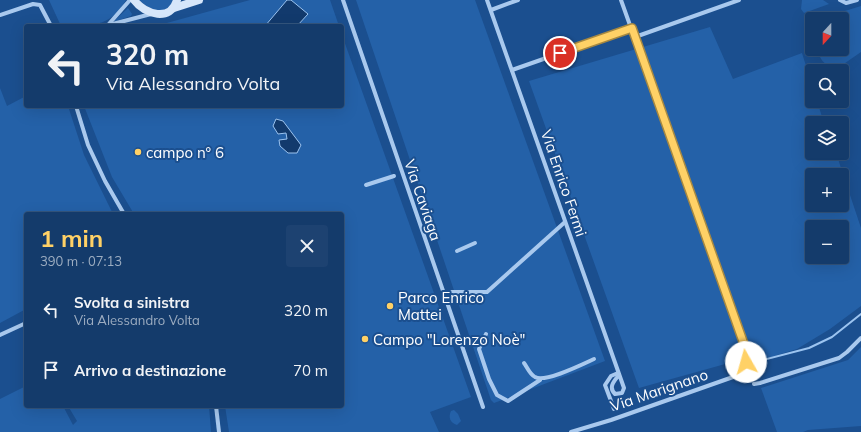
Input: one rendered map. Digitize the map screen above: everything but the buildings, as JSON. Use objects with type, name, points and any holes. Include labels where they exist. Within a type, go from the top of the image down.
[{"type":"street","points":[[108,24],[130,0]]},
{"type":"street","points":[[134,0],[142,8],[153,14]]},
{"type":"street","points":[[114,24],[153,14],[162,14],[169,12],[176,4],[199,0]]},
{"type":"street","name":"Via Caviaga","points":[[343,0],[482,407]]},
{"type":"street","name":"Via Enrico Fermi","points":[[487,0],[618,374],[611,376],[605,385],[614,409]]},
{"type":"street","points":[[491,10],[518,0]]},
{"type":"street","points":[[621,0],[635,37],[738,0]]},
{"type":"street","points":[[840,0],[846,3],[857,0]]},
{"type":"street","points":[[0,16],[33,4],[38,4],[40,5],[50,24]]},
{"type":"street","points":[[512,70],[632,28]]},
{"type":"street","name":"Via Marignano","points":[[571,432],[611,420],[733,377],[744,367],[747,360],[745,347],[635,37]]},
{"type":"street","points":[[77,108],[88,145],[95,161],[123,212]]},
{"type":"street","points":[[366,185],[394,176]]},
{"type":"street","points":[[451,292],[487,292],[565,222]]},
{"type":"street","points":[[457,251],[475,243]]},
{"type":"street","points":[[0,335],[24,324]]},
{"type":"street","points":[[486,334],[479,349],[489,379],[497,395],[508,400],[540,380],[563,373],[594,359]]},
{"type":"street","points":[[754,384],[838,358],[847,352],[861,338]]},
{"type":"street","points":[[524,363],[533,377],[540,380]]},
{"type":"street","points":[[216,408],[219,432]]},
{"type":"shaded area","points":[[49,0],[126,0],[113,16],[98,24],[60,24]]},
{"type":"shaded area","points":[[139,0],[174,0],[170,6],[162,11],[148,7]]},
{"type":"shaded area","points":[[250,0],[330,0],[338,24],[163,24]]},
{"type":"shaded area","points":[[287,0],[291,0],[308,14],[299,24],[267,24]]},
{"type":"shaded area","points":[[356,0],[475,0],[605,361],[494,403],[491,400]]},
{"type":"shaded area","points":[[802,0],[823,0],[829,4],[804,13],[801,9]]},
{"type":"shaded area","points":[[861,6],[861,52],[844,64],[826,64],[820,56],[849,56],[849,12],[842,12]]},
{"type":"shaded area","points":[[128,8],[132,14],[131,16],[114,21]]},
{"type":"shaded area","points":[[710,27],[733,79],[802,53],[805,64],[805,108],[819,108],[822,116],[805,116],[805,160],[838,160],[841,168],[805,168],[805,212],[849,212],[849,192],[861,228],[861,306],[830,329],[797,349],[755,362],[754,356],[639,388],[529,81]]},
{"type":"shaded area","name":"Parco Enrico Mattei","points":[[344,41],[471,397],[430,412],[439,432],[229,432],[225,408],[344,408],[344,212],[133,212],[112,177],[85,108],[344,108]]},
{"type":"shaded area","points":[[0,88],[7,106],[24,97],[24,108],[69,108],[84,155],[112,212],[24,212],[24,310],[0,323]]},
{"type":"shaded area","points":[[276,119],[283,121],[301,145],[297,153],[288,153],[280,146],[279,140],[287,139],[286,133],[278,134],[273,126]]},
{"type":"shaded area","points":[[861,347],[861,426],[808,430],[803,432],[777,432],[761,388],[848,360]]},
{"type":"shaded area","points":[[24,387],[24,408],[64,408],[73,425],[77,421],[69,408],[209,408],[211,432],[0,432],[0,399]]},
{"type":"shaded area","points":[[454,410],[458,414],[461,421],[457,425],[451,421],[450,418],[451,411]]},
{"type":"waterway","points":[[759,361],[809,348],[832,337],[861,314]]},
{"type":"place","name":"campo n° 6","points":[[138,152]]},
{"type":"place","name":"Parco Enrico Mattei","points":[[390,306]]},
{"type":"place","name":"Campo \"Lorenzo Noè\"","points":[[365,339]]},
{"type":"route","points":[[560,53],[632,28],[745,347],[747,354],[746,362]]}]
